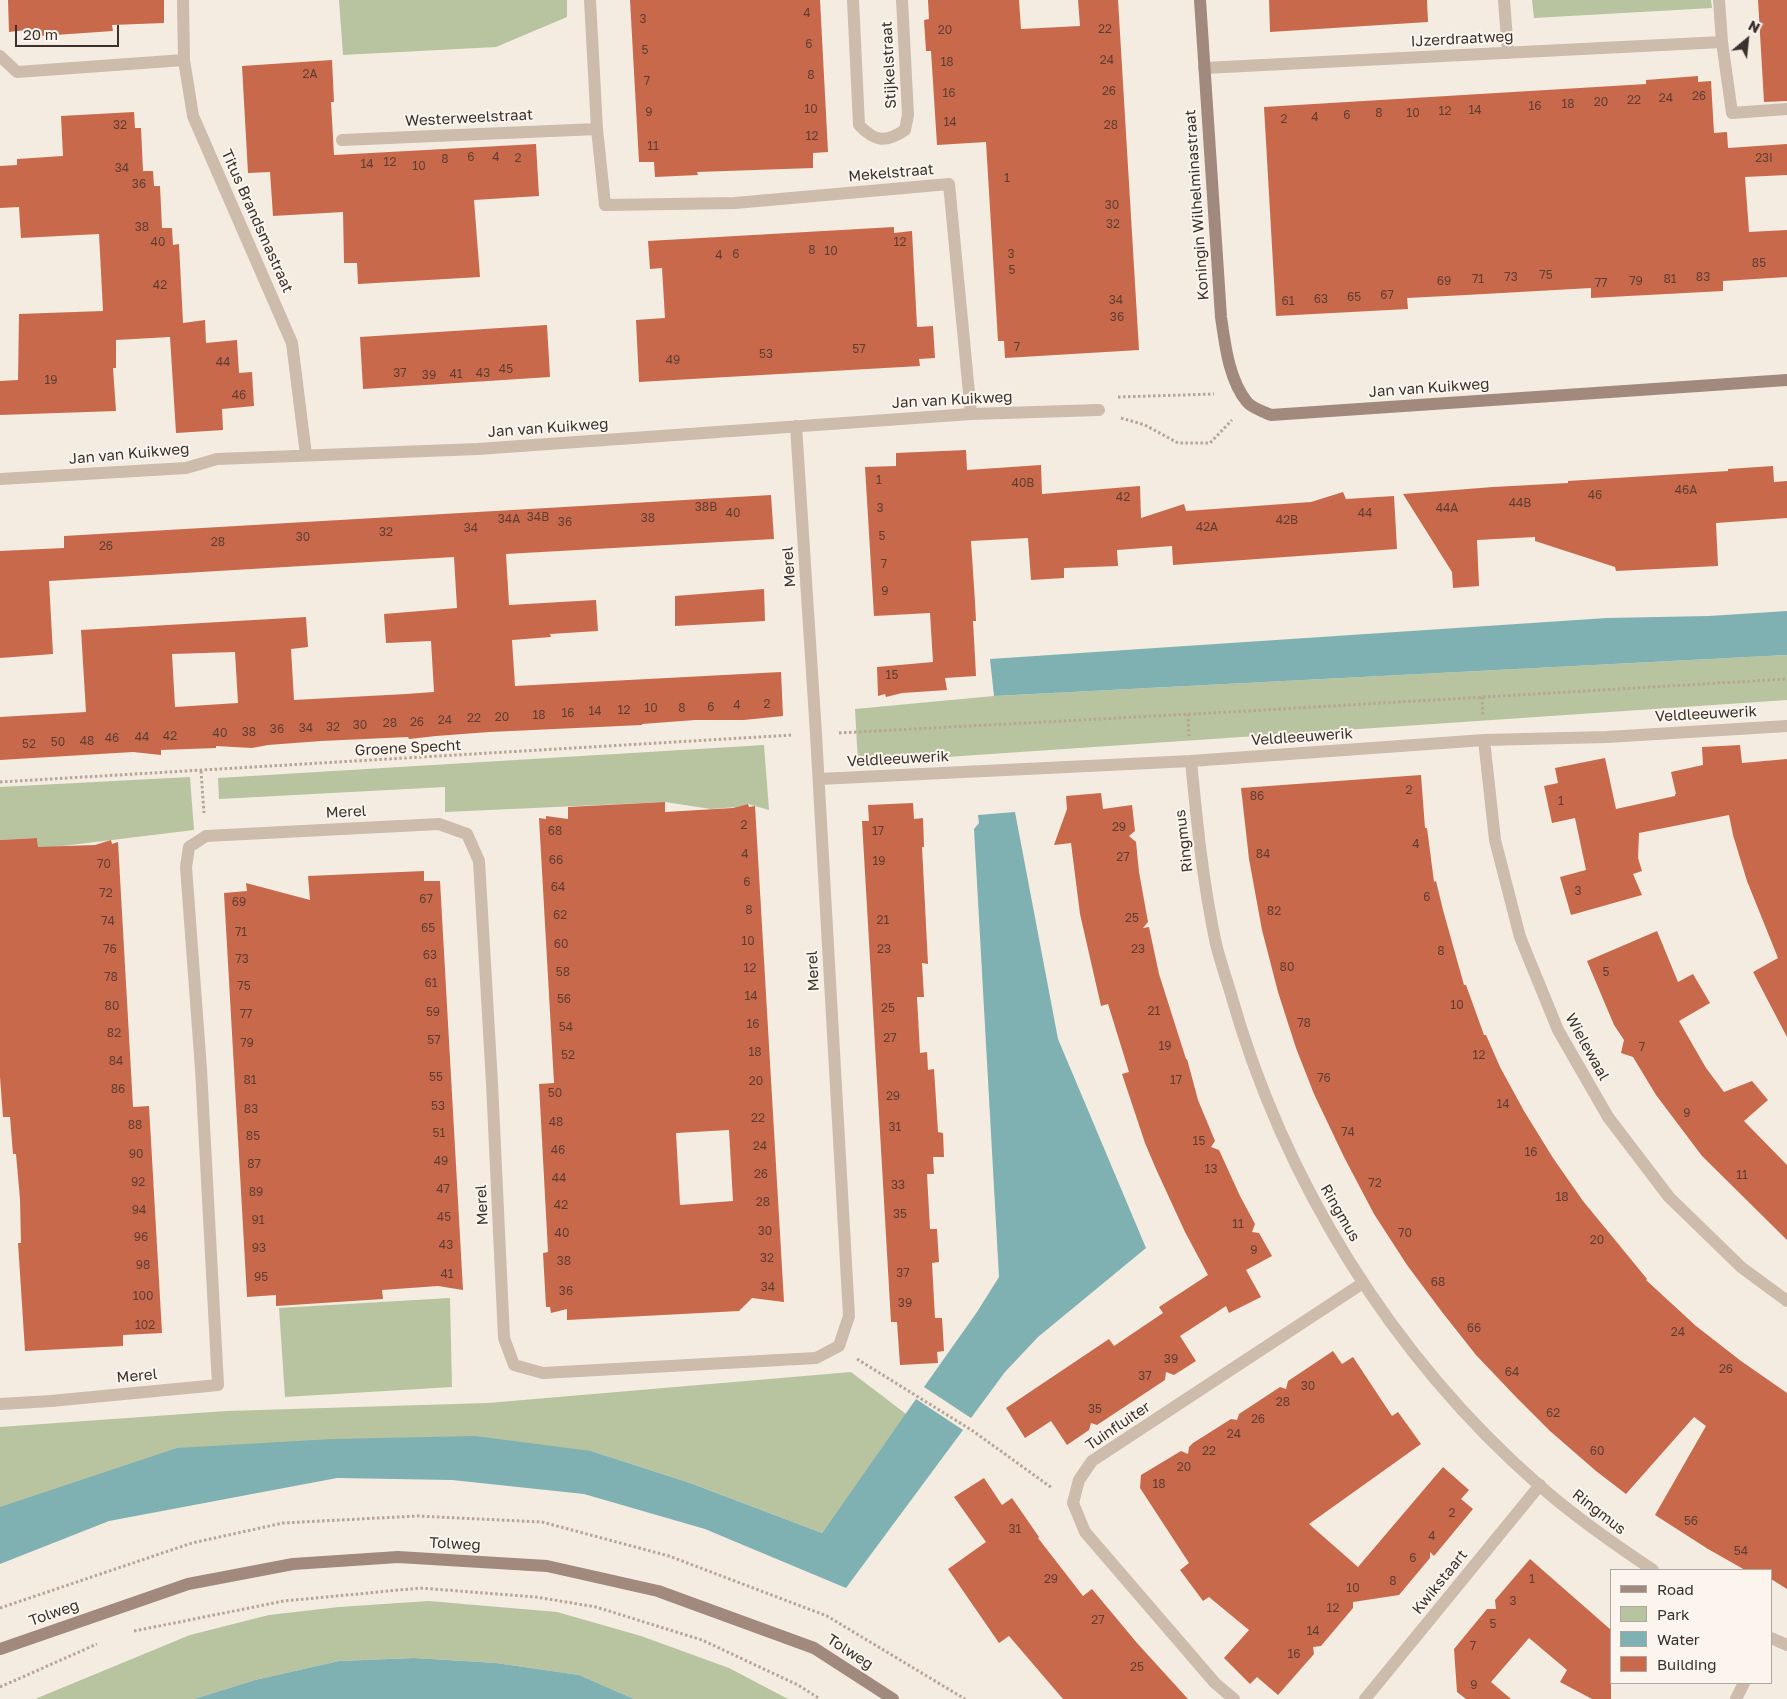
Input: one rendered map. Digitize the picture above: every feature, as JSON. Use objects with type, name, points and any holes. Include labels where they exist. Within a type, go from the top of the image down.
[{"type":"street","name":"Titus Brandsmastraat","points":[[183,0],[184,60],[193,116],[292,343],[306,455]]},
{"type":"street","points":[[590,0],[597,128]]},
{"type":"street","name":"Stijkelstraat","points":[[853,0],[859,125],[865,132],[885,140],[895,137],[905,130],[908,115],[902,0]]},
{"type":"street","name":"Koningin Wilhelminastraat","points":[[1200,0],[1221,318],[1226,353],[1233,375],[1246,398]]},
{"type":"street","points":[[1504,0],[1508,53]]},
{"type":"street","points":[[1719,0],[1722,42],[1732,113],[1787,109]]},
{"type":"street","name":"IJzerdraatweg","points":[[1204,68],[1722,42]]},
{"type":"street","points":[[0,56],[17,72],[184,60]]},
{"type":"street","name":"Westerweelstraat","points":[[342,140],[597,128]]},
{"type":"street","name":"Mekelstraat","points":[[597,128],[605,204],[735,203],[949,184],[971,414]]},
{"type":"street","name":"Jan van Kuikweg","points":[[1246,398],[1271,415],[1787,380]]},
{"type":"street","name":"Jan van Kuikweg","points":[[0,479],[186,468],[218,458],[478,449],[971,414],[1099,410]]},
{"type":"street","name":"Merel","points":[[0,1404],[218,1385],[201,1069],[186,867],[189,847],[206,836],[439,824],[467,834],[479,861],[504,1338],[514,1365],[543,1373],[816,1358],[838,1346],[849,1316],[819,779],[796,426]]},
{"type":"street","name":"Veldleeuwerik","points":[[819,779],[1191,761],[1484,740],[1607,736],[1787,726]]},
{"type":"street","name":"Wielewaal","points":[[1484,740],[1495,840],[1520,937],[1558,1030],[1608,1117],[1669,1197],[1741,1267],[1787,1301]]},
{"type":"street","name":"Ringmus","points":[[1191,761],[1200,853],[1216,945],[1242,1034],[1274,1120],[1315,1204],[1363,1283],[1416,1356],[1475,1423],[1540,1486],[1610,1542],[1651,1569]]},
{"type":"street","name":"Tuinfluiter","points":[[1073,1503],[1079,1480],[1092,1461],[1363,1283]]},
{"type":"street","name":"Kwikstaart","points":[[1365,1699],[1540,1486]]},
{"type":"street","points":[[1073,1503],[1085,1532],[1215,1683],[1234,1699]]},
{"type":"street","name":"Tolweg","points":[[0,1649],[188,1584],[293,1564],[398,1557],[547,1566],[658,1590],[814,1648],[894,1699]]},
{"type":"street","points":[[1772,1638],[1787,1645]]},
{"type":"street","points":[[1736,1699],[1744,1684]]},
{"type":"path","points":[[1110,397],[1246,398],[1210,443],[1178,443],[1145,425],[1099,410],[1110,397]]},
{"type":"path","name":"Groene Specht","points":[[0,782],[1787,679]]},
{"type":"path","points":[[201,771],[206,836]]},
{"type":"path","points":[[838,1346],[870,1369],[973,1431],[1073,1503]]},
{"type":"path","points":[[128,1632],[284,1601],[420,1588],[536,1597],[596,1607],[702,1640],[798,1685],[820,1699]]},
{"type":"path","points":[[0,1687],[102,1642]]},
{"type":"green space","points":[[339,0],[567,0],[567,17],[496,47],[343,55]]},
{"type":"green space","points":[[1532,0],[1711,0],[1712,8],[1534,18]]},
{"type":"green space","points":[[1787,655],[1787,700],[858,763],[855,709],[994,696]]},
{"type":"green space","points":[[764,745],[769,810],[748,804],[711,809],[665,802],[445,812],[445,787],[219,799],[218,778]]},
{"type":"green space","points":[[190,777],[194,830],[38,849],[37,838],[0,840],[0,787]]},
{"type":"green space","points":[[450,1298],[452,1387],[285,1397],[279,1308]]},
{"type":"green space","points":[[851,1372],[906,1414],[822,1533],[690,1483],[591,1451],[0,1507],[0,1427],[226,1411],[488,1403]]},
{"type":"green space","points":[[429,1601],[557,1612],[641,1636],[729,1668],[788,1699],[634,1699],[579,1675],[496,1663],[414,1658],[339,1661],[255,1680],[194,1699],[35,1699],[190,1635],[269,1615],[339,1607]]},
{"type":"water","points":[[1787,611],[1787,655],[994,696],[990,659],[1607,618],[1709,616]]},
{"type":"water","points":[[1015,812],[1058,1039],[1146,1248],[1038,1337],[1005,1372],[971,1418],[924,1387],[977,1312],[999,1277],[974,829],[979,823],[978,815]]},
{"type":"water","points":[[916,1399],[963,1430],[846,1588],[705,1529],[584,1494],[452,1480],[337,1478],[109,1521],[0,1564],[0,1507],[177,1448],[332,1439],[475,1436],[591,1451],[690,1483],[822,1533]]},
{"type":"water","points":[[414,1658],[496,1663],[579,1675],[634,1699],[194,1699],[255,1680],[339,1661]]},
{"type":"building","points":[[8,0],[164,0],[164,23],[112,25],[113,31],[26,37],[26,30],[9,32]]},
{"type":"building","points":[[630,0],[820,0],[828,152],[813,153],[813,168],[697,172],[698,175],[655,177],[654,162],[639,162]]},
{"type":"building","points":[[928,0],[1019,0],[1021,29],[1080,26],[1078,0],[1118,0],[1139,350],[1005,358],[1004,341],[998,341],[986,142],[937,145],[931,51],[926,51],[924,20],[929,19]]},
{"type":"building","points":[[1269,0],[1427,0],[1428,22],[1270,32]]},
{"type":"building","points":[[1758,0],[1787,0],[1787,101],[1764,102]]},
{"type":"building","points":[[332,60],[334,102],[331,102],[334,155],[536,144],[539,196],[474,200],[480,277],[358,284],[357,263],[344,263],[343,212],[273,216],[270,172],[248,173],[242,66]]},
{"type":"building","points":[[1698,76],[1698,82],[1711,81],[1714,133],[1727,132],[1728,148],[1787,144],[1787,175],[1745,177],[1749,232],[1787,230],[1787,277],[1723,281],[1723,291],[1591,298],[1591,288],[1407,298],[1408,309],[1276,316],[1264,107],[1646,84],[1646,80]]},
{"type":"building","points":[[134,112],[135,128],[141,128],[143,171],[153,171],[154,186],[160,186],[162,228],[172,228],[173,245],[179,244],[183,323],[205,320],[206,343],[237,340],[239,373],[252,372],[254,406],[222,409],[223,430],[176,433],[170,337],[116,340],[116,368],[113,368],[116,411],[0,415],[0,381],[18,380],[19,314],[103,311],[99,234],[21,238],[19,207],[0,208],[0,166],[17,165],[17,159],[63,156],[61,116]]},
{"type":"building","points":[[894,227],[894,233],[912,231],[917,327],[933,326],[935,358],[919,359],[920,366],[639,382],[636,320],[665,318],[662,268],[650,269],[648,241]]},
{"type":"building","points":[[547,325],[550,377],[363,389],[360,337]]},
{"type":"building","points":[[966,450],[967,470],[1041,465],[1042,494],[1140,486],[1141,518],[1184,504],[1186,511],[1311,502],[1343,492],[1346,499],[1394,496],[1397,549],[1173,565],[1172,546],[1117,550],[1118,566],[1064,568],[1064,578],[1031,580],[1028,538],[971,541],[976,621],[973,621],[976,676],[945,678],[947,690],[902,693],[886,697],[885,694],[878,696],[877,667],[933,662],[930,613],[874,616],[865,467],[896,466],[896,453]]},
{"type":"building","points":[[1773,466],[1774,482],[1787,481],[1787,518],[1716,523],[1718,566],[1616,571],[1615,567],[1535,541],[1535,537],[1477,540],[1479,586],[1453,588],[1452,572],[1403,494],[1728,471],[1728,469]]},
{"type":"building","points":[[771,495],[774,539],[506,554],[509,605],[596,600],[598,631],[550,634],[551,637],[512,640],[515,686],[781,672],[783,716],[744,720],[695,720],[642,725],[489,732],[409,739],[408,737],[321,741],[252,748],[216,746],[216,748],[161,750],[161,755],[133,752],[0,760],[0,717],[86,712],[81,630],[306,617],[308,647],[291,649],[294,700],[406,694],[434,692],[431,641],[386,643],[384,614],[457,608],[454,557],[49,581],[53,654],[0,658],[0,551],[64,548],[64,536]],"holes":[[[235,652],[238,703],[175,707],[172,654]]]},
{"type":"building","points":[[764,589],[765,621],[675,626],[675,596]]},
{"type":"building","points":[[1740,745],[1742,763],[1787,759],[1787,1037],[1753,972],[1778,958],[1747,881],[1729,815],[1639,833],[1638,858],[1642,871],[1633,874],[1642,895],[1571,915],[1560,877],[1586,870],[1575,818],[1552,823],[1544,786],[1558,783],[1555,768],[1605,758],[1616,809],[1675,796],[1671,772],[1703,765],[1702,747]]},
{"type":"building","points":[[1421,775],[1425,828],[1427,828],[1434,882],[1436,881],[1464,985],[1466,985],[1484,1035],[1486,1035],[1500,1067],[1524,1111],[1553,1158],[1583,1201],[1646,1280],[1696,1326],[1741,1361],[1787,1393],[1787,1589],[1772,1580],[1772,1569],[1743,1569],[1655,1515],[1706,1426],[1694,1417],[1626,1494],[1550,1431],[1516,1397],[1476,1355],[1407,1265],[1374,1214],[1344,1157],[1314,1094],[1296,1048],[1278,992],[1262,930],[1249,859],[1241,788]]},
{"type":"building","points":[[1101,793],[1103,809],[1132,805],[1135,831],[1129,836],[1136,842],[1148,922],[1143,928],[1149,927],[1159,974],[1187,1059],[1198,1100],[1215,1141],[1211,1147],[1219,1150],[1255,1224],[1252,1232],[1259,1233],[1272,1256],[1246,1270],[1261,1297],[1229,1313],[1226,1306],[1180,1336],[1196,1361],[1174,1375],[1166,1372],[1165,1380],[1097,1425],[1091,1423],[1089,1430],[1067,1445],[1051,1421],[1025,1438],[1006,1408],[1109,1339],[1114,1346],[1163,1313],[1159,1307],[1208,1275],[1185,1232],[1156,1169],[1145,1143],[1122,1074],[1129,1072],[1108,1004],[1101,1006],[1080,914],[1071,843],[1054,845],[1067,809],[1066,796]]},
{"type":"building","points":[[665,802],[665,812],[733,808],[748,804],[749,807],[755,806],[784,1302],[752,1298],[739,1311],[567,1320],[567,1309],[551,1313],[550,1307],[546,1307],[543,1253],[548,1252],[539,1084],[554,1083],[539,818],[546,819],[546,816],[568,819],[568,807]],"holes":[[[729,1130],[733,1201],[680,1205],[676,1133]]]},
{"type":"building","points":[[913,803],[914,819],[923,818],[924,847],[922,847],[928,964],[922,963],[924,997],[917,997],[920,1053],[927,1052],[928,1070],[934,1069],[938,1132],[943,1133],[944,1157],[933,1157],[934,1174],[927,1174],[930,1229],[937,1229],[939,1262],[932,1263],[935,1318],[942,1318],[944,1351],[937,1352],[938,1363],[900,1365],[897,1322],[891,1322],[862,821],[869,821],[868,805]]},
{"type":"building","points":[[37,838],[38,847],[95,845],[111,840],[112,844],[118,842],[133,1107],[149,1106],[162,1333],[123,1335],[123,1346],[25,1351],[18,1243],[21,1243],[16,1154],[13,1154],[10,1117],[3,1117],[0,1077],[0,840]]},
{"type":"building","points":[[424,871],[424,881],[440,881],[463,1290],[438,1286],[382,1290],[383,1299],[276,1306],[276,1295],[247,1297],[224,893],[247,891],[246,883],[310,900],[308,876]]},
{"type":"building","points":[[1657,931],[1678,982],[1693,974],[1710,1003],[1679,1021],[1706,1068],[1724,1092],[1752,1081],[1768,1100],[1744,1121],[1787,1165],[1787,1240],[1702,1156],[1656,1095],[1633,1057],[1621,1053],[1624,1040],[1614,1025],[1587,961]]},
{"type":"building","points":[[1333,1351],[1342,1364],[1353,1357],[1392,1416],[1398,1412],[1421,1444],[1309,1524],[1358,1567],[1443,1467],[1469,1490],[1461,1499],[1473,1509],[1434,1556],[1430,1552],[1430,1558],[1399,1595],[1353,1602],[1353,1608],[1321,1646],[1313,1647],[1314,1654],[1278,1695],[1257,1677],[1250,1684],[1224,1658],[1249,1630],[1209,1597],[1203,1601],[1180,1570],[1189,1563],[1140,1488],[1141,1475],[1181,1451],[1188,1454],[1189,1447],[1193,1443],[1231,1419],[1237,1420],[1239,1414],[1280,1387],[1286,1389],[1288,1381]]},
{"type":"building","points":[[984,1478],[1002,1505],[1012,1498],[1038,1538],[1083,1596],[1092,1589],[1137,1643],[1188,1699],[1063,1699],[1009,1636],[999,1643],[948,1569],[986,1542],[954,1497]]},
{"type":"building","points":[[1530,1559],[1610,1629],[1611,1699],[1592,1699],[1560,1682],[1567,1670],[1529,1638],[1491,1682],[1511,1699],[1466,1699],[1457,1692],[1454,1649],[1487,1609],[1496,1609],[1495,1600]]}]
